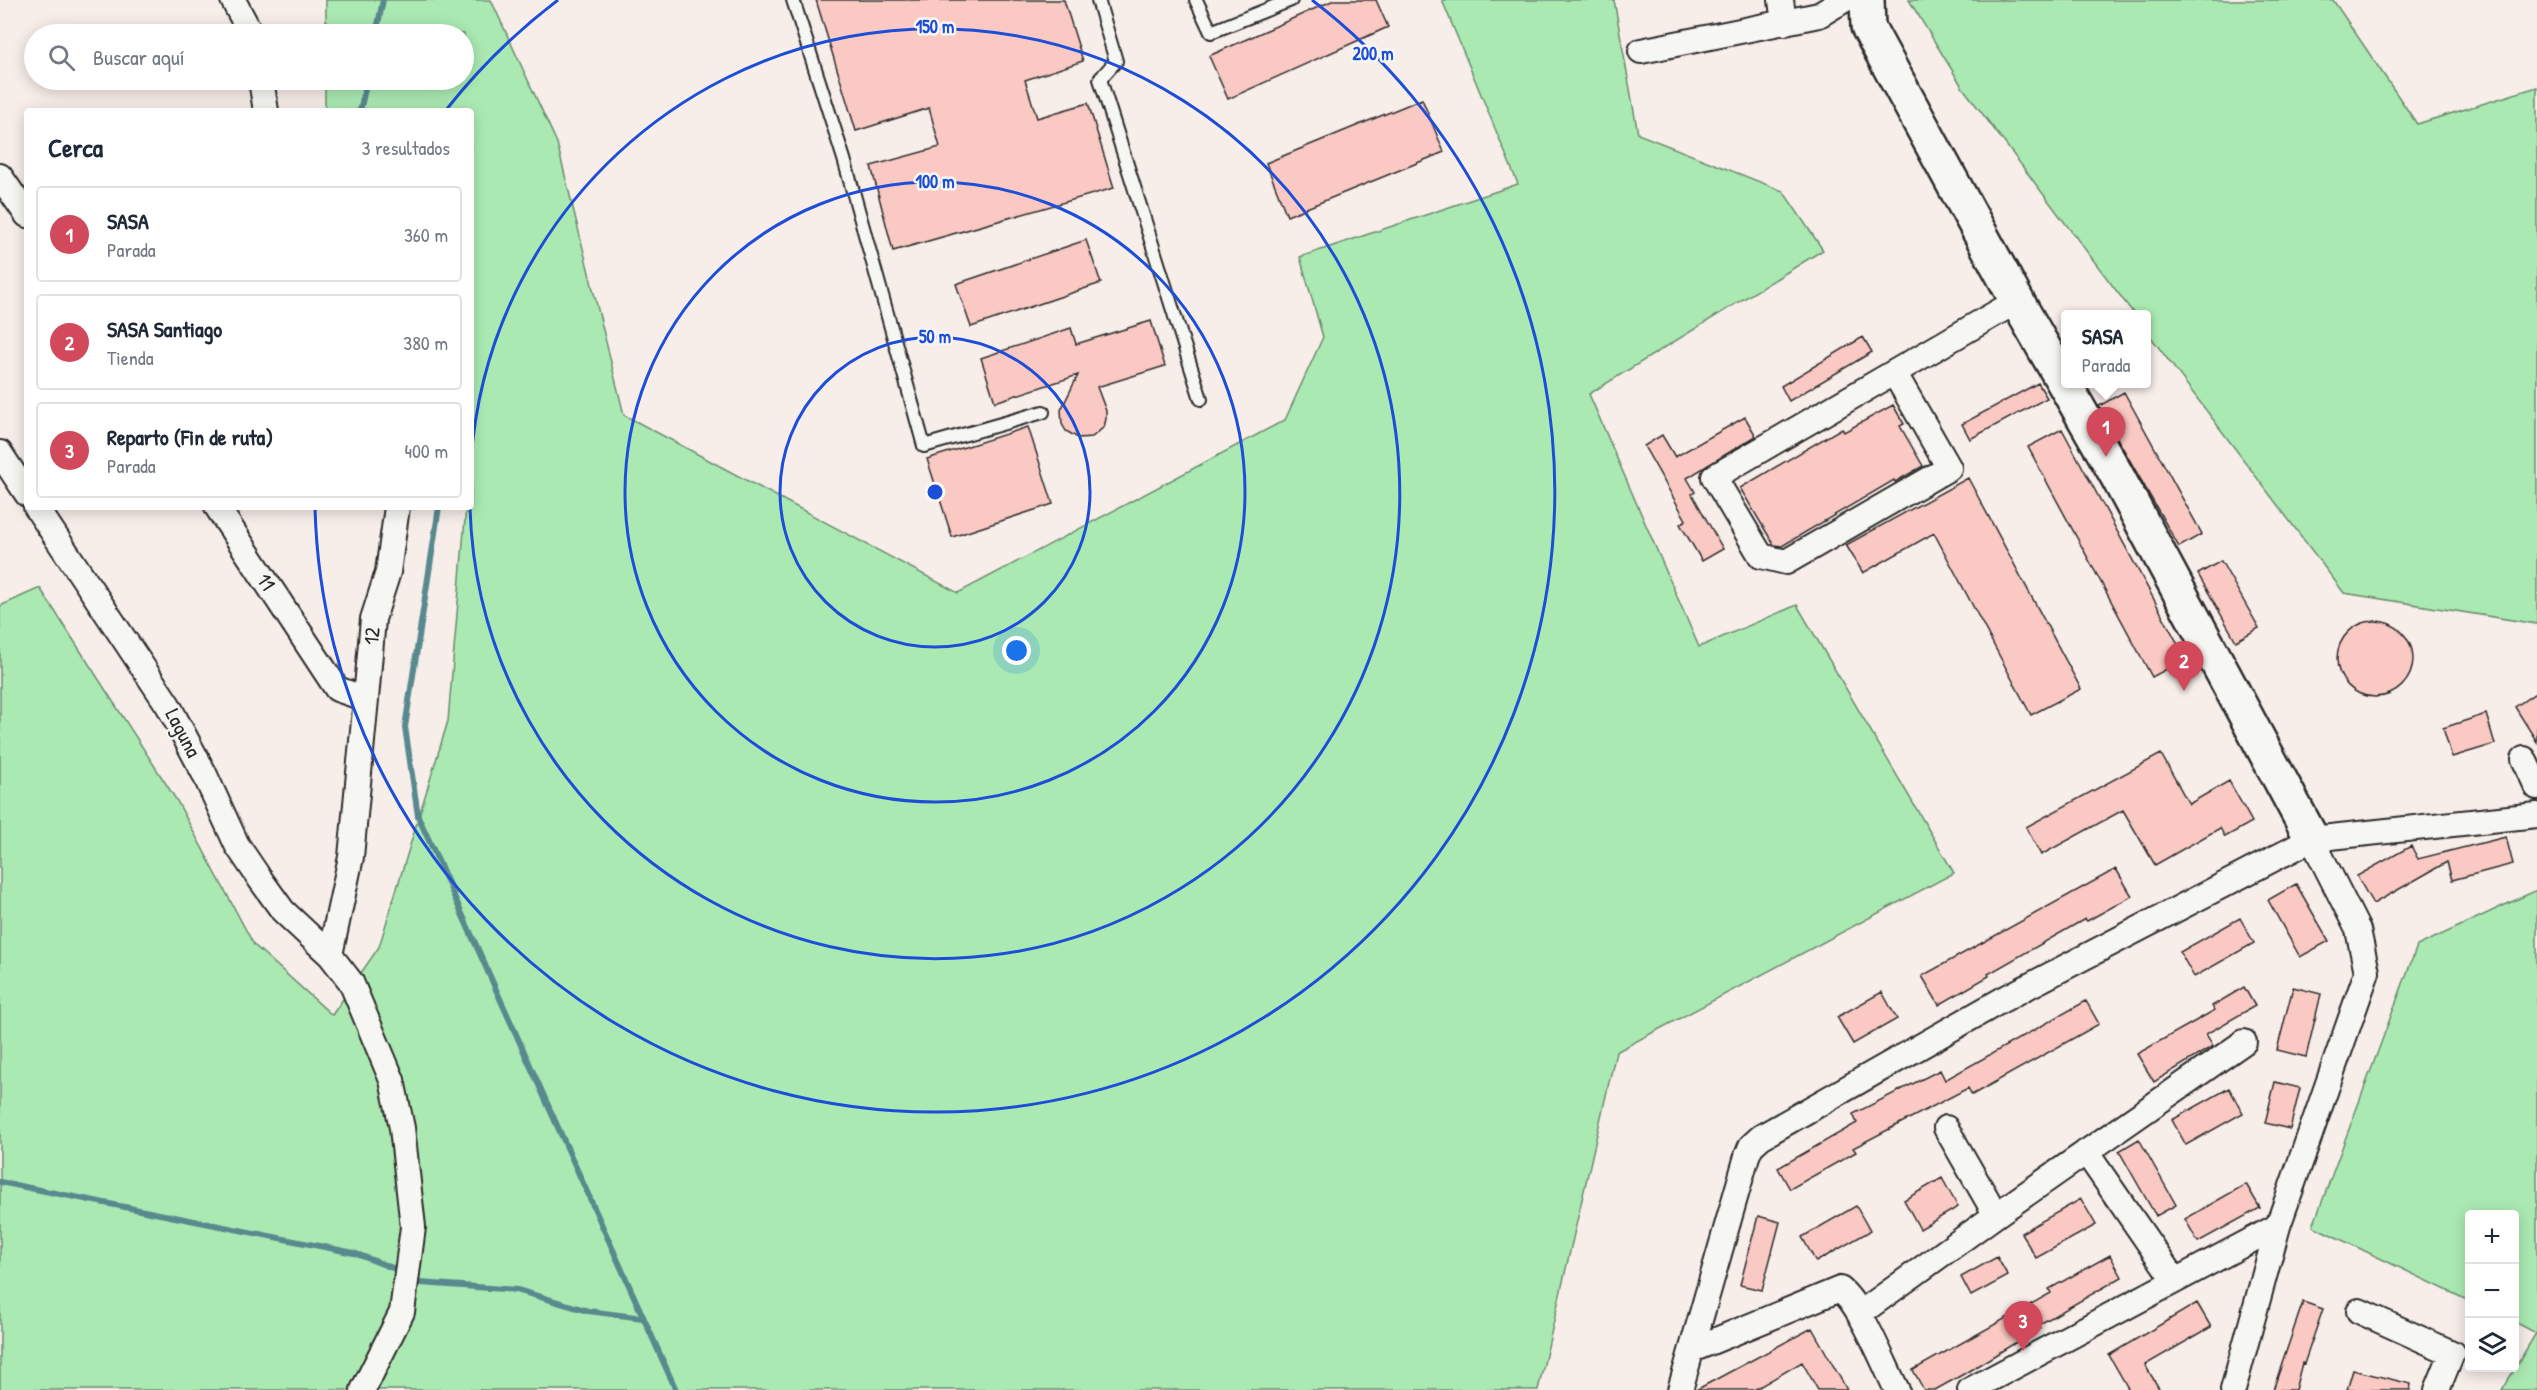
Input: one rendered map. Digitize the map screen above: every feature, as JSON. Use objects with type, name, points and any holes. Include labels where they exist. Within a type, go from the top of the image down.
[{"type":"street","points":[[233,0],[246,24]]},
{"type":"street","points":[[1641,51],[1783,12],[1819,15],[1844,0]]},
{"type":"street","points":[[1867,0],[1868,27],[2061,378]]},
{"type":"street","points":[[263,90],[266,108]]},
{"type":"street","points":[[0,176],[24,211]]},
{"type":"street","points":[[1895,374],[1949,468],[1786,562],[1761,556],[1714,477],[1895,374],[2017,301]]},
{"type":"street","points":[[2067,388],[2116,474],[2312,839],[2358,930],[2367,972],[2278,1226],[2233,1390]]},
{"type":"street","points":[[0,453],[24,489]]},
{"type":"street","name":"Laguna","points":[[38,510],[168,705],[204,773],[237,846],[283,911],[330,955],[351,982],[392,1080],[402,1128],[413,1227],[402,1312],[363,1390]]},
{"type":"street","name":"11","points":[[219,510],[338,689],[366,699]]},
{"type":"street","name":"12","points":[[330,955],[351,857],[373,619],[388,572],[397,510]]},
{"type":"street","points":[[2524,759],[2537,787]]},
{"type":"street","points":[[1680,1390],[1747,1156],[1752,1146],[1761,1137],[2002,1000],[2312,839],[2537,815]]},
{"type":"street","points":[[1859,1314],[1996,1215],[2244,1042]]},
{"type":"street","points":[[1946,1128],[1996,1215]]},
{"type":"street","points":[[2086,1152],[2175,1281]]},
{"type":"street","points":[[1970,1390],[2278,1226]]},
{"type":"street","points":[[1692,1350],[1840,1289],[1848,1295],[1859,1314],[1897,1390]]},
{"type":"street","points":[[2359,1311],[2452,1353],[2437,1390]]},
{"type":"lane","points":[[793,0],[844,159],[924,446],[1043,412]]},
{"type":"lane","points":[[1098,0],[1116,60],[1100,79],[1201,399]]},
{"type":"lane","points":[[1196,0],[1211,32],[1291,0]]},
{"type":"green space","points":[[326,0],[491,0],[557,143],[624,415],[958,593],[1285,420],[1323,337],[1300,257],[1518,184],[1442,0],[1614,0],[1638,134],[1783,191],[1823,250],[1589,394],[1699,647],[1797,605],[1954,873],[1616,1052],[1538,1390],[0,1390],[0,606],[40,588],[177,801],[254,945],[332,1015],[379,947],[448,721],[466,510],[474,510],[474,108],[325,108],[325,90],[474,90],[474,24],[326,24]]},
{"type":"green space","points":[[1909,0],[2333,0],[2417,124],[2537,87],[2537,624],[2344,593],[2151,337],[2151,310],[2131,310],[1963,88]]},
{"type":"green space","points":[[2537,890],[2537,1390],[2502,1390],[2513,1372],[2519,1372],[2519,1362],[2536,1333],[2519,1324],[2519,1210],[2465,1210],[2465,1299],[2313,1226],[2417,946]]},
{"type":"building","points":[[816,0],[1064,0],[1083,61],[1025,80],[1037,118],[1088,103],[1114,188],[893,251],[871,166],[940,147],[929,108],[856,131]]},
{"type":"building","points":[[1334,0],[1376,0],[1388,27],[1228,99],[1209,56]]},
{"type":"building","points":[[1422,99],[1444,152],[1287,216],[1266,163]]},
{"type":"building","points":[[1086,240],[1101,283],[971,327],[956,284]]},
{"type":"building","points":[[1151,321],[1165,366],[1097,387],[1106,411],[1106,419],[1104,427],[1092,437],[1078,438],[1066,431],[1062,424],[1061,410],[1078,375],[995,402],[981,358],[1071,328],[1076,344]]},
{"type":"building","points":[[1863,337],[1872,352],[1789,401],[1781,386]]},
{"type":"building","points":[[2038,383],[2047,398],[1970,439],[1962,424]]},
{"type":"building","points":[[2124,392],[2202,534],[2179,547],[2099,406]]},
{"type":"building","points":[[1893,405],[1904,424],[1900,426],[1923,466],[1895,482],[1894,480],[1782,546],[1774,545],[1740,488],[1842,428],[1844,432]]},
{"type":"building","points":[[1745,417],[1756,436],[1687,478],[1695,492],[1692,494],[1723,549],[1702,561],[1680,524],[1686,520],[1644,446],[1662,435],[1675,457]]},
{"type":"building","points":[[1028,427],[1053,504],[952,537],[927,459]]},
{"type":"building","points":[[2062,429],[2186,659],[2152,677],[2028,447]]},
{"type":"building","points":[[1968,478],[2081,689],[2031,715],[1934,533],[1863,573],[1846,545]]},
{"type":"building","points":[[2221,561],[2259,628],[2236,641],[2198,574]]},
{"type":"building","points":[[2375,621],[2389,624],[2402,632],[2410,645],[2413,659],[2410,673],[2402,686],[2389,694],[2375,697],[2361,694],[2348,686],[2340,673],[2337,659],[2340,645],[2348,632],[2361,624]]},
{"type":"building","points":[[2537,692],[2537,742],[2515,707]]},
{"type":"building","points":[[2486,714],[2495,744],[2452,757],[2443,728]]},
{"type":"building","points":[[2161,754],[2189,804],[2229,781],[2252,822],[2225,837],[2220,828],[2155,865],[2123,810],[2041,855],[2026,827]]},
{"type":"building","points":[[2506,837],[2513,864],[2452,880],[2447,862],[2373,904],[2357,876],[2411,846],[2418,859]]},
{"type":"building","points":[[2116,869],[2132,896],[2087,921],[2085,919],[1988,974],[1989,976],[1939,1005],[1922,976]]},
{"type":"building","points":[[2296,884],[2329,941],[2300,957],[2268,900]]},
{"type":"building","points":[[2240,918],[2254,943],[2194,977],[2180,952]]},
{"type":"building","points":[[2244,987],[2255,1006],[2206,1034],[2213,1046],[2154,1082],[2137,1054],[2215,1010],[2212,1006]]},
{"type":"building","points":[[2293,987],[2321,994],[2306,1057],[2277,1050]]},
{"type":"building","points":[[1882,992],[1897,1019],[1853,1044],[1837,1017]]},
{"type":"building","points":[[2086,1001],[2099,1024],[1972,1095],[1968,1088],[1853,1148],[1856,1152],[1790,1189],[1778,1168],[1857,1123],[1853,1114],[1940,1070],[1945,1080]]},
{"type":"building","points":[[2275,1082],[2300,1088],[2290,1129],[2265,1123]]},
{"type":"building","points":[[2229,1088],[2243,1113],[2186,1145],[2172,1120]]},
{"type":"building","points":[[2139,1139],[2176,1205],[2156,1216],[2119,1151]]},
{"type":"building","points":[[1942,1178],[1958,1207],[1920,1229],[1904,1200]]},
{"type":"building","points":[[2246,1184],[2260,1208],[2198,1242],[2185,1219]]},
{"type":"building","points":[[2081,1199],[2096,1225],[2036,1258],[2021,1233]]},
{"type":"building","points":[[1856,1206],[1870,1231],[1816,1262],[1802,1237]]},
{"type":"building","points":[[1758,1216],[1780,1222],[1762,1290],[1740,1285]]},
{"type":"building","points":[[2110,1255],[2122,1277],[2038,1325],[2040,1328],[1962,1375],[1935,1390],[1924,1390],[1913,1370],[2051,1293],[2049,1289]]},
{"type":"building","points":[[1997,1257],[2008,1276],[1971,1296],[1961,1277]]},
{"type":"building","points":[[2303,1302],[2323,1309],[2304,1364],[2302,1363],[2295,1390],[2273,1390]]},
{"type":"building","points":[[2197,1303],[2211,1327],[2145,1365],[2160,1390],[2129,1390],[2109,1355]]},
{"type":"building","points":[[1812,1328],[1847,1390],[1818,1390],[1802,1362],[1754,1390],[1696,1390]]},
{"type":"building","points":[[2353,1370],[2411,1384],[2410,1390],[2347,1390]]},
{"type":"waterway","points":[[378,24],[383,0]]},
{"type":"waterway","points":[[361,108],[365,90]]},
{"type":"waterway","points":[[439,510],[405,727],[418,816],[676,1390]]},
{"type":"waterway","points":[[0,1182],[354,1253],[403,1272]]},
{"type":"waterway","points":[[421,1283],[517,1290],[588,1311],[643,1318]]},
{"type":"place","name":"SASA","points":[[2106,457]]},
{"type":"place","name":"SASA Santiago","points":[[2184,691]]},
{"type":"place","name":"Reparto (Fin de ruta)","points":[[2023,1351]]}]
